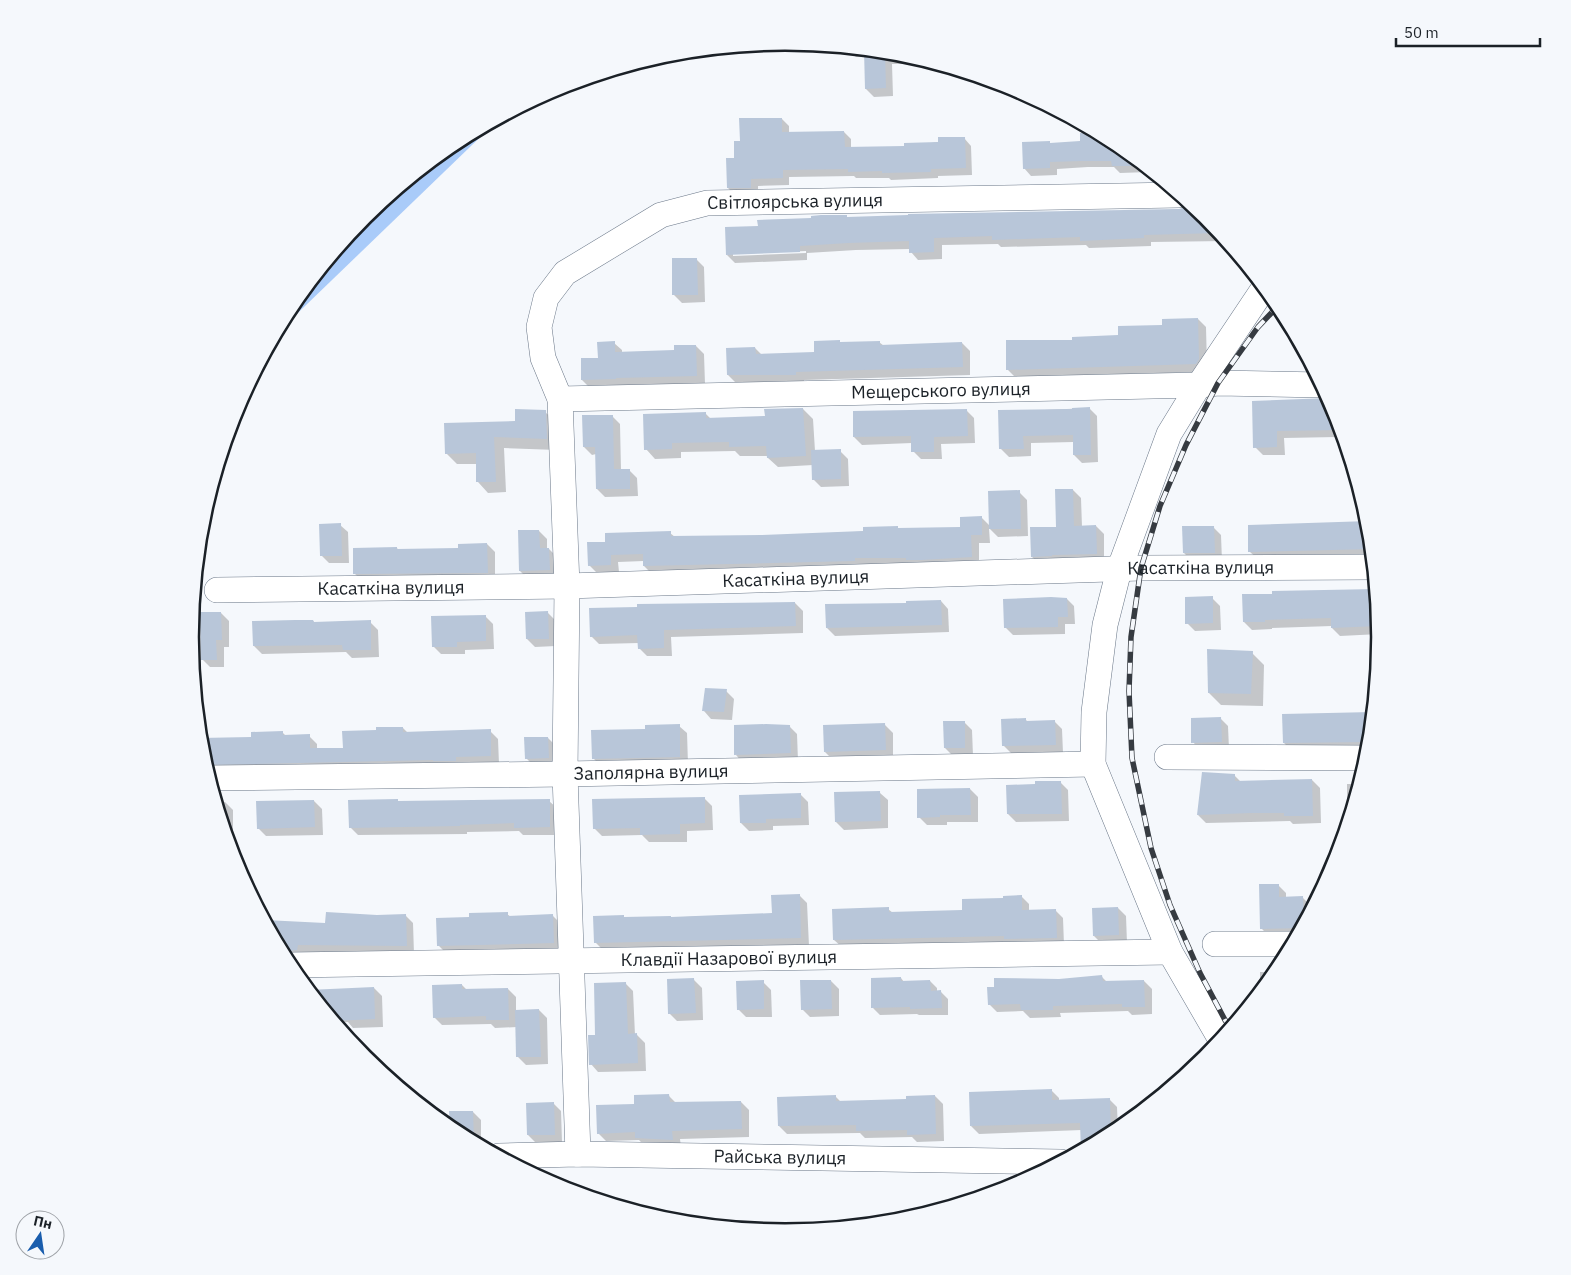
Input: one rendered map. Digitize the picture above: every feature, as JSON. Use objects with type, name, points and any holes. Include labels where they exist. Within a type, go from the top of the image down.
[{"type":"street","name":"Світлоярська вулиця","points":[[578,1154],[565,774],[567,586],[560,399],[544,358],[539,327],[546,298],[565,273],[661,215],[707,203],[1169,194]]},
{"type":"street","points":[[1217,1033],[1170,952],[1093,764],[1094,712],[1105,625],[1119,570],[1169,434],[1199,385],[1260,294]]},
{"type":"street","name":"Мещерського вулиця","points":[[560,399],[1199,385],[1218,382],[1314,385]]},
{"type":"street","name":"Касаткіна вулиця","points":[[218,590],[567,586],[1119,570],[1367,567]]},
{"type":"street","points":[[1168,757],[1359,758]]},
{"type":"street","name":"Заполярна вулиця","points":[[217,778],[565,774],[1093,764]]},
{"type":"street","points":[[1214,944],[1285,944]]},
{"type":"street","name":"Клавдії Назарової вулиця","points":[[299,965],[1170,952]]},
{"type":"street","name":"Райська вулиця","points":[[512,1156],[578,1154],[1047,1162]]},
{"type":"shaded area","points":[[479,138],[297,314],[320,281],[371,223],[429,172]]},
{"type":"building","points":[[864,56],[885,60],[886,88],[865,89]]},
{"type":"building","points":[[739,118],[782,118],[782,132],[844,131],[845,147],[904,146],[904,143],[938,142],[938,137],[965,137],[966,168],[931,169],[931,172],[882,173],[882,171],[848,172],[848,169],[783,170],[783,178],[751,179],[751,188],[727,188],[726,158],[734,158],[734,141],[740,141]]},
{"type":"building","points":[[1080,133],[1084,133],[1134,166],[1112,166],[1111,161],[1080,161],[1050,162],[1050,168],[1023,169],[1022,142],[1080,141]]},
{"type":"building","points":[[1184,208],[1210,233],[1144,235],[1144,238],[1080,241],[1080,237],[992,240],[992,236],[934,238],[934,252],[909,253],[909,241],[800,246],[800,252],[726,255],[725,227],[758,226],[757,220],[811,218],[811,216],[821,215],[847,215],[847,217],[908,214]]},
{"type":"building","points":[[672,258],[697,258],[698,295],[672,295]]},
{"type":"building","points":[[1198,318],[1199,359],[1196,364],[1006,370],[1006,340],[1072,340],[1072,337],[1118,335],[1118,326],[1162,325],[1162,319]]},
{"type":"building","points":[[840,340],[840,342],[880,341],[880,345],[962,342],[963,367],[796,372],[796,375],[727,375],[726,348],[755,347],[756,354],[814,352],[814,341]]},
{"type":"building","points":[[615,341],[615,352],[674,350],[674,345],[696,345],[697,376],[581,380],[581,358],[598,358],[597,342]]},
{"type":"building","points":[[1320,398],[1334,430],[1277,431],[1277,447],[1253,448],[1252,401]]},
{"type":"building","points":[[1090,407],[1091,455],[1073,455],[1073,435],[1023,436],[1024,449],[999,449],[998,410]]},
{"type":"building","points":[[803,408],[806,456],[767,458],[766,446],[729,447],[729,442],[672,443],[672,449],[644,450],[643,414],[706,412],[706,418],[765,416],[764,409]]},
{"type":"building","points":[[515,409],[546,410],[547,439],[494,437],[496,482],[476,482],[476,453],[445,454],[444,423],[515,421]]},
{"type":"building","points":[[967,409],[968,436],[934,437],[934,452],[911,452],[911,436],[853,437],[853,411]]},
{"type":"building","points":[[582,415],[613,415],[614,469],[630,469],[630,489],[596,489],[595,447],[583,447]]},
{"type":"building","points":[[841,449],[841,479],[812,480],[811,450]]},
{"type":"building","points":[[1055,489],[1073,489],[1074,526],[1096,525],[1097,554],[1031,557],[1030,527],[1056,527]]},
{"type":"building","points":[[1020,490],[1021,529],[989,529],[988,491]]},
{"type":"building","points":[[982,516],[982,535],[971,535],[972,557],[921,560],[906,560],[906,558],[855,558],[855,561],[643,566],[643,554],[611,555],[611,565],[588,566],[587,542],[605,542],[605,533],[671,531],[671,536],[761,535],[863,531],[863,527],[960,527],[960,517]]},
{"type":"building","points":[[1360,521],[1365,549],[1248,552],[1248,525]]},
{"type":"building","points":[[341,523],[342,556],[320,556],[319,524]]},
{"type":"building","points":[[1182,526],[1214,526],[1215,553],[1183,553]]},
{"type":"building","points":[[518,530],[539,530],[540,548],[549,548],[550,570],[519,571]]},
{"type":"building","points":[[487,543],[488,573],[353,574],[353,548],[458,548],[458,544]]},
{"type":"building","points":[[1369,589],[1371,626],[1331,628],[1331,618],[1243,622],[1242,594],[1272,594],[1272,591]]},
{"type":"building","points":[[1213,596],[1213,623],[1185,624],[1185,597]]},
{"type":"building","points":[[1067,598],[1068,617],[1058,617],[1058,627],[1004,628],[1003,599]]},
{"type":"building","points":[[941,600],[942,625],[826,628],[825,604],[906,603],[906,601]]},
{"type":"building","points":[[795,602],[796,626],[664,630],[664,648],[638,649],[637,635],[590,637],[589,608],[637,607],[637,604]]},
{"type":"building","points":[[548,611],[549,639],[526,639],[525,612]]},
{"type":"building","points":[[200,612],[221,612],[222,640],[216,640],[217,660],[201,660]]},
{"type":"building","points":[[486,615],[486,641],[457,642],[457,647],[432,647],[431,616]]},
{"type":"building","points":[[313,620],[314,622],[371,620],[371,650],[343,650],[342,645],[253,646],[252,621]]},
{"type":"building","points":[[1207,649],[1253,651],[1251,694],[1208,693]]},
{"type":"building","points":[[705,688],[727,689],[724,712],[702,711]]},
{"type":"building","points":[[1367,712],[1362,742],[1283,743],[1282,714]]},
{"type":"building","points":[[1221,717],[1222,742],[1191,743],[1191,718]]},
{"type":"building","points":[[1026,718],[1026,721],[1055,720],[1056,745],[1002,746],[1001,719]]},
{"type":"building","points":[[943,721],[965,721],[965,748],[944,748]]},
{"type":"building","points":[[885,723],[886,750],[824,752],[823,725]]},
{"type":"building","points":[[680,724],[680,757],[592,759],[591,730],[645,729],[645,725]]},
{"type":"building","points":[[734,725],[790,725],[791,753],[734,755]]},
{"type":"building","points":[[376,727],[403,727],[403,732],[491,729],[491,756],[456,757],[456,761],[214,765],[208,738],[251,737],[251,732],[283,731],[283,735],[310,734],[310,748],[343,748],[342,731],[376,730]]},
{"type":"building","points":[[524,737],[548,737],[549,758],[525,759]]},
{"type":"building","points":[[1202,772],[1235,774],[1235,781],[1312,779],[1313,816],[1284,816],[1284,813],[1197,815]]},
{"type":"building","points":[[1035,781],[1061,781],[1062,814],[1007,814],[1006,785],[1035,784]]},
{"type":"building","points":[[970,788],[971,815],[940,815],[940,817],[917,818],[917,789]]},
{"type":"building","points":[[880,791],[881,821],[835,822],[834,792]]},
{"type":"building","points":[[801,793],[801,818],[766,819],[766,823],[740,823],[739,795]]},
{"type":"building","points":[[705,797],[705,823],[680,824],[680,834],[640,835],[640,828],[593,829],[592,799]]},
{"type":"building","points":[[398,799],[398,801],[550,799],[550,827],[514,828],[514,823],[349,828],[348,800]]},
{"type":"building","points":[[314,800],[315,827],[257,829],[256,801]]},
{"type":"building","points":[[1259,884],[1279,884],[1279,897],[1303,896],[1304,911],[1295,928],[1260,929]]},
{"type":"building","points":[[800,894],[801,938],[594,943],[593,916],[671,917],[772,913],[771,895]]},
{"type":"building","points":[[1022,895],[1022,910],[1056,909],[1057,938],[1004,939],[1004,936],[833,940],[832,909],[889,907],[889,912],[962,910],[962,899],[1003,898],[1003,896]]},
{"type":"building","points":[[1118,907],[1119,935],[1093,936],[1092,908]]},
{"type":"building","points":[[326,912],[377,915],[406,914],[407,946],[298,945],[297,950],[290,951],[272,920],[325,923]]},
{"type":"building","points":[[508,912],[508,916],[553,914],[554,943],[437,946],[436,918],[469,917],[469,913]]},
{"type":"building","points":[[1102,975],[1103,981],[1144,980],[1145,1007],[1122,1007],[1122,1004],[1053,1006],[1053,1010],[1021,1010],[1020,1004],[988,1005],[987,987],[994,987],[994,978],[1059,979]]},
{"type":"building","points":[[901,977],[901,981],[930,980],[931,991],[941,990],[942,1008],[871,1008],[871,978]]},
{"type":"building","points":[[694,978],[696,1013],[668,1014],[667,979]]},
{"type":"building","points":[[764,980],[764,1009],[737,1010],[736,981]]},
{"type":"building","points":[[800,980],[831,980],[832,1009],[801,1010]]},
{"type":"building","points":[[626,982],[628,1034],[637,1033],[638,1063],[589,1065],[588,1035],[595,1035],[594,983]]},
{"type":"building","points":[[462,984],[462,989],[508,988],[509,1020],[486,1020],[486,1016],[433,1018],[432,985]]},
{"type":"building","points":[[374,987],[375,1019],[342,1021],[317,990]]},
{"type":"building","points":[[539,1009],[541,1057],[516,1057],[515,1010]]},
{"type":"building","points":[[1052,1089],[1052,1100],[1110,1098],[1111,1125],[1081,1144],[1080,1123],[970,1126],[969,1092]]},
{"type":"building","points":[[669,1094],[670,1102],[741,1101],[742,1129],[672,1131],[673,1140],[635,1138],[635,1132],[597,1134],[596,1105],[634,1104],[634,1095]]},
{"type":"building","points":[[836,1095],[836,1101],[906,1099],[906,1096],[935,1095],[936,1134],[907,1135],[907,1130],[856,1131],[856,1125],[778,1126],[777,1097]]},
{"type":"building","points":[[554,1102],[555,1135],[527,1135],[526,1103]]},
{"type":"building","points":[[449,1111],[473,1111],[474,1134],[460,1125],[449,1117]]},
{"type":"railway","points":[[1227,1023],[1200,973],[1170,905],[1151,848],[1132,758],[1129,691],[1131,637],[1141,568],[1160,506],[1186,445],[1218,383],[1258,327],[1273,312]]}]
